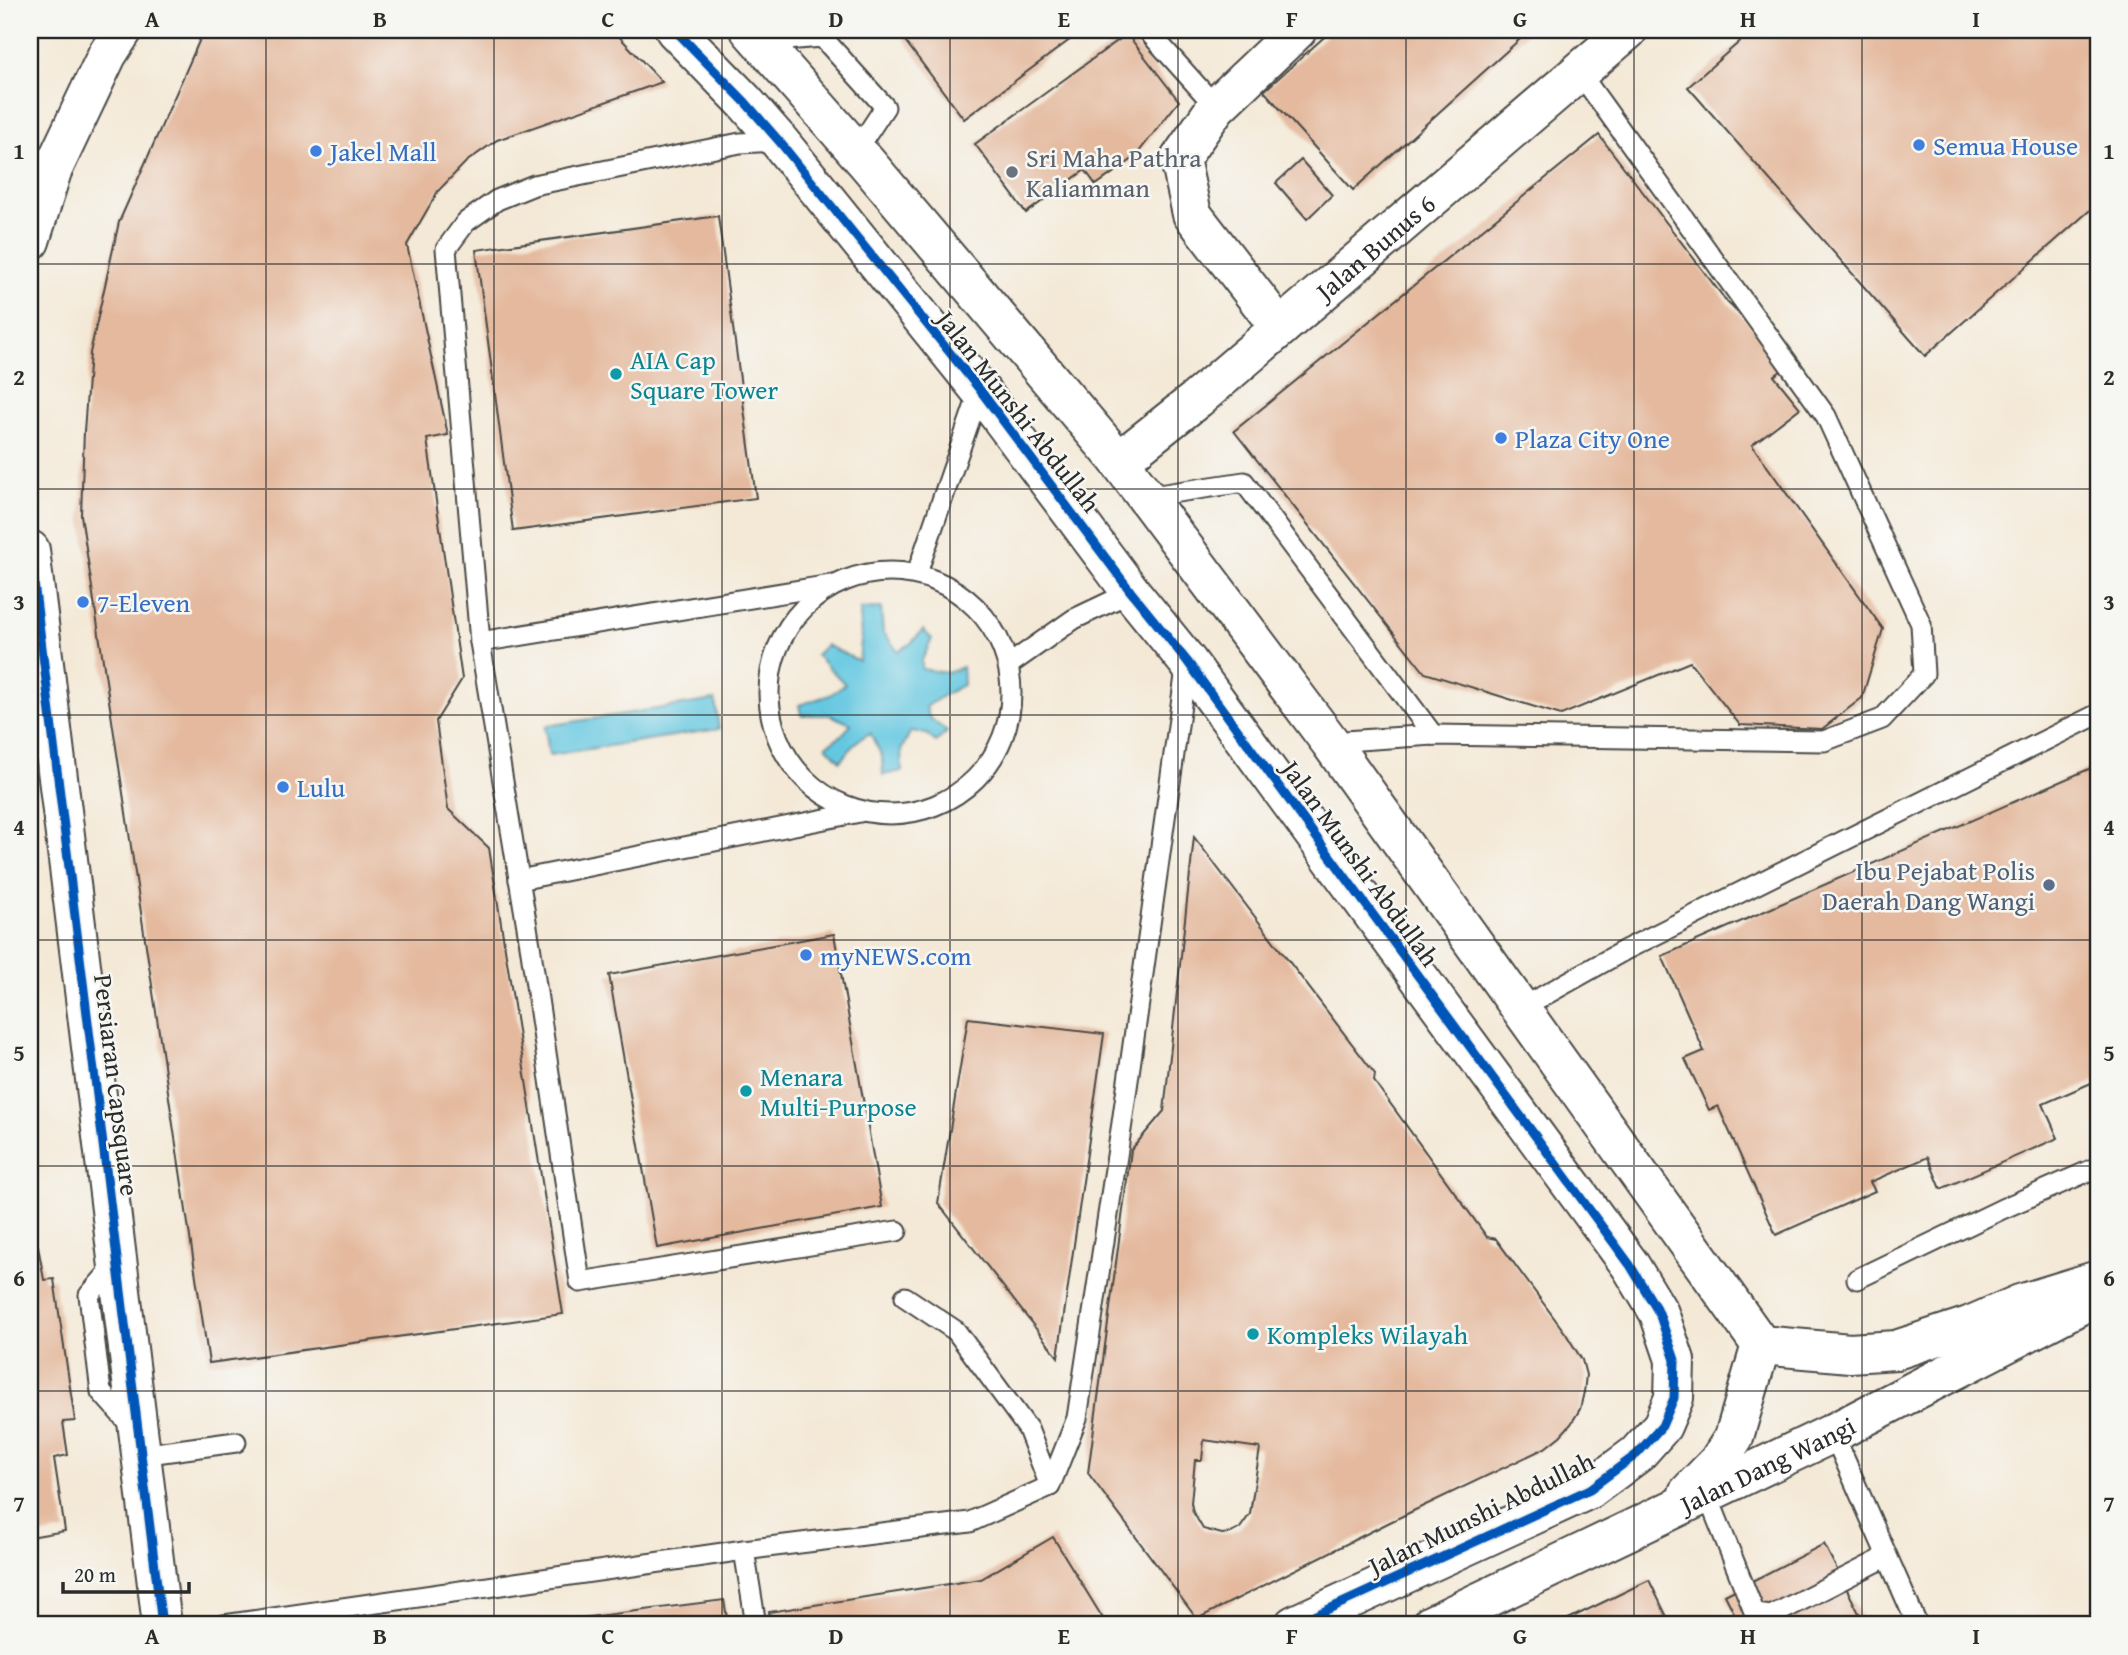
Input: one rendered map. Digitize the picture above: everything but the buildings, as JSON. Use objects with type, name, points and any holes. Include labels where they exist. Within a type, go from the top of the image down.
[{"type":"street","points":[[30,241],[52,171],[107,54],[123,30]]},
{"type":"street","name":"Jalan Munshi Abdullah","points":[[675,30],[779,141],[980,390],[1131,592],[1187,661],[1630,1265],[1659,1313],[1675,1360],[1674,1398],[1662,1426],[1637,1454],[1590,1489],[1294,1625]]},
{"type":"street","points":[[1280,328],[1192,214],[1180,159],[1216,107],[1297,30]]},
{"type":"street","name":"Jalan Bunus 6","points":[[1119,461],[1197,399],[1628,30]]},
{"type":"street","name":"Jalan Munshi Abdullah","points":[[755,36],[856,150],[1119,461],[1330,742],[1761,1345]]},
{"type":"street","name":"Persiaran Capsquare","points":[[30,550],[162,1625]]},
{"type":"street","points":[[1670,1511],[1718,1462],[1734,1437],[1761,1345],[1850,1353],[1896,1350],[1969,1326],[2020,1304],[2098,1280]]},
{"type":"street","name":"Jalan Dang Wangi","points":[[1431,1625],[1833,1433],[2098,1295]]},
{"type":"lane","points":[[1147,30],[1216,107]]},
{"type":"lane","points":[[755,36],[822,37],[885,107],[856,150]]},
{"type":"lane","points":[[1330,742],[1433,736],[1824,741],[1882,719],[1924,674],[1921,624],[1826,416],[1579,72]]},
{"type":"lane","points":[[779,141],[740,143],[534,185],[497,200],[466,222],[446,249],[480,642],[580,1282],[897,1231]]},
{"type":"lane","points":[[917,573],[980,390]]},
{"type":"lane","points":[[1145,497],[1244,482],[1433,736]]},
{"type":"lane","points":[[480,642],[835,584],[875,572],[917,573],[949,585],[976,605],[997,632],[1010,664],[1012,705],[1001,746],[976,780],[942,804],[901,815],[860,812],[519,880]]},
{"type":"lane","points":[[835,584],[801,610],[778,645],[768,686],[773,728],[791,766],[821,794],[860,812]]},
{"type":"lane","points":[[1010,664],[1074,619],[1131,592]]},
{"type":"lane","points":[[224,1625],[744,1550],[970,1522],[1050,1486],[1077,1418],[1122,1123],[1187,661]]},
{"type":"lane","points":[[1520,1009],[1648,938],[2098,715]]},
{"type":"lane","points":[[1857,1279],[2002,1209],[2098,1167]]},
{"type":"lane","points":[[905,1297],[956,1331],[1028,1429],[1050,1486]]},
{"type":"lane","points":[[1833,1433],[1917,1624]]},
{"type":"lane","points":[[140,1444],[236,1441]]},
{"type":"lane","points":[[1707,1494],[1755,1614],[1771,1616],[1886,1557]]},
{"type":"lane","points":[[744,1550],[756,1625]]},
{"type":"water","points":[[881,608],[883,632],[898,651],[910,644],[923,630],[932,639],[922,660],[922,669],[948,673],[962,667],[963,685],[926,707],[929,717],[947,732],[936,742],[926,734],[911,731],[901,750],[902,771],[883,775],[882,756],[870,733],[857,741],[840,761],[826,746],[843,734],[851,724],[830,715],[801,715],[799,705],[830,695],[845,684],[816,655],[826,645],[859,661],[860,609]]},
{"type":"water","points":[[715,700],[719,729],[549,755],[545,726]]},
{"type":"cycle path","points":[[675,30],[779,141],[980,390],[1131,592],[1187,661],[1630,1265],[1659,1313],[1675,1360],[1674,1398],[1662,1426],[1637,1454],[1590,1489],[1294,1625]]},
{"type":"cycle path","points":[[30,550],[162,1625]]},
{"type":"place","name":"Semua House","points":[[1919,145]]},
{"type":"place","name":"Jakel Mall","points":[[316,151]]},
{"type":"place","name":"Sri Maha Pathra Kaliamman","points":[[1012,172]]},
{"type":"place","name":"AIA Cap Square Tower","points":[[616,374]]},
{"type":"place","name":"Plaza City One","points":[[1501,438]]},
{"type":"place","name":"7-Eleven","points":[[83,602]]},
{"type":"place","name":"Lulu","points":[[283,787]]},
{"type":"place","name":"Ibu Pejabat Polis Daerah Dang Wangi","points":[[2049,885]]},
{"type":"place","name":"myNEWS.com","points":[[806,955]]},
{"type":"place","name":"Menara Multi-Purpose","points":[[746,1091]]},
{"type":"place","name":"Kompleks Wilayah","points":[[1253,1334]]}]
